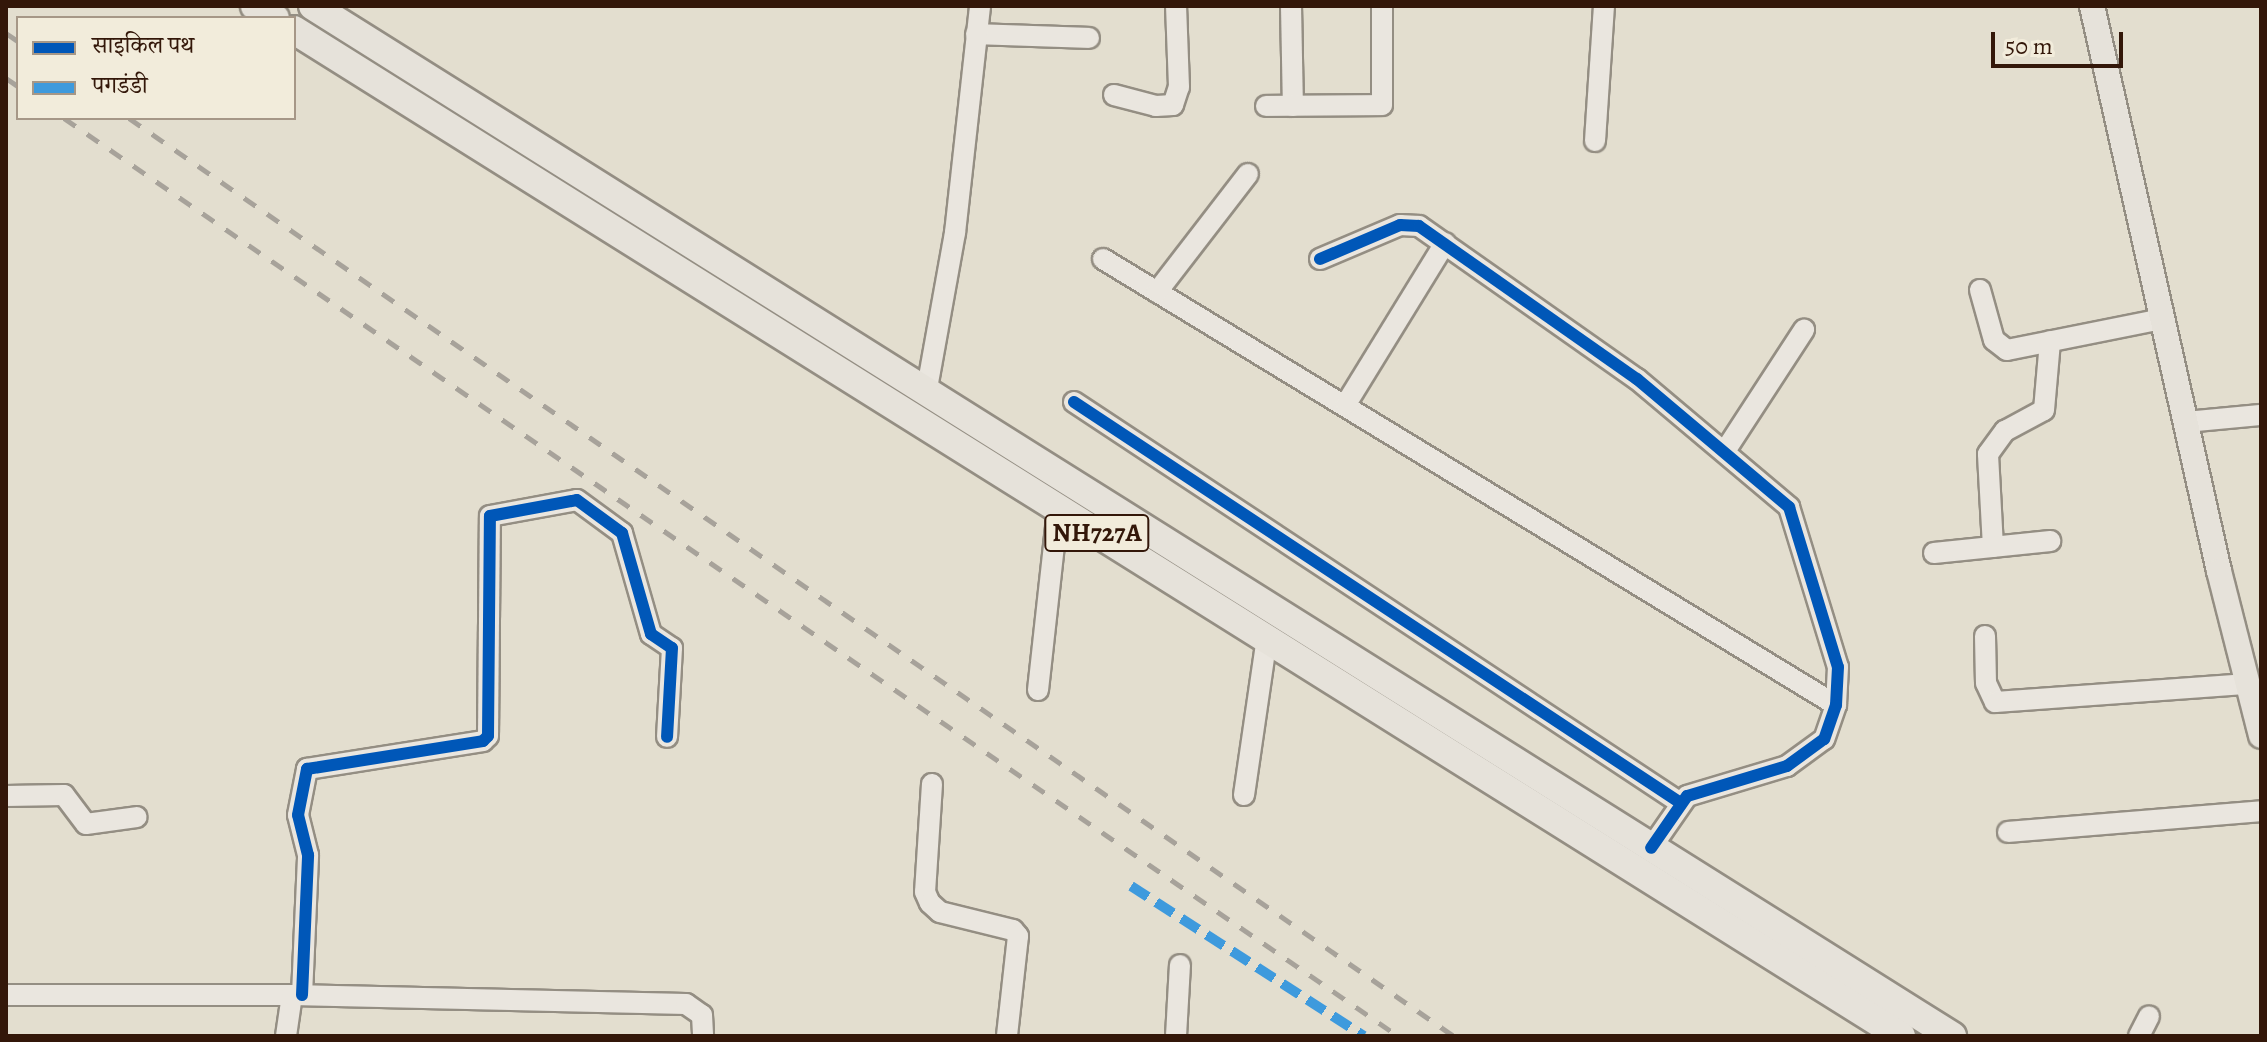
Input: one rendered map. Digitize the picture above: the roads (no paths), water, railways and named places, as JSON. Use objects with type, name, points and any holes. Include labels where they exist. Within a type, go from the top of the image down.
[{"type":"highway","name":"NH727A","points":[[313,6],[1952,1036]]},
{"type":"highway","name":"NH727A","points":[[296,31],[1901,1036]]},
{"type":"main road","points":[[2092,6],[2185,422],[2259,722]]},
{"type":"street","points":[[926,394],[955,233],[980,6]]},
{"type":"street","points":[[1114,95],[1156,106],[1173,105],[1179,87],[1176,6]]},
{"type":"street","points":[[1291,6],[1293,106]]},
{"type":"street","points":[[1266,106],[1382,105],[1382,6]]},
{"type":"street","points":[[1595,141],[1604,6]]},
{"type":"street","points":[[976,34],[1089,38]]},
{"type":"street","points":[[1157,292],[1248,174]]},
{"type":"street","points":[[1320,259],[1400,225],[1419,226],[1637,379],[1772,488],[1797,523],[1835,645],[1836,705],[1824,739],[1803,759],[1699,790],[1679,802],[1651,848]]},
{"type":"street","points":[[1346,404],[1445,243]]},
{"type":"street","points":[[1103,259],[1346,404],[1836,705]]},
{"type":"street","points":[[1980,290],[1999,348],[2162,319]]},
{"type":"street","points":[[1725,451],[1804,330]]},
{"type":"street","points":[[1993,547],[1988,454],[2005,431],[2044,410],[2050,341]]},
{"type":"street","points":[[1074,402],[1679,802]]},
{"type":"street","points":[[2185,422],[2261,415]]},
{"type":"street","points":[[286,1036],[297,995],[308,855],[298,815],[305,772],[483,741],[488,736],[490,516],[577,500],[622,533],[651,634],[672,648],[667,737]]},
{"type":"street","points":[[1038,690],[1058,508]]},
{"type":"street","points":[[1934,553],[2050,541]]},
{"type":"street","points":[[1985,636],[1986,683],[1995,702],[2248,684]]},
{"type":"street","points":[[1244,795],[1267,638]]},
{"type":"street","points":[[932,784],[925,892],[930,903],[940,912],[1013,930],[1018,936],[1007,1036]]},
{"type":"street","points":[[6,796],[64,795],[86,824],[137,817]]},
{"type":"street","points":[[2008,832],[2261,811]]},
{"type":"street","points":[[1176,1036],[1180,965]]},
{"type":"street","points":[[6,995],[297,995],[686,1004],[702,1015],[703,1036]]},
{"type":"street","points":[[2139,1036],[2149,1016]]},
{"type":"railway","points":[[6,33],[16,40]]},
{"type":"railway","points":[[6,78],[16,85]]},
{"type":"railway","points":[[67,120],[1398,1036]]},
{"type":"railway","points":[[132,120],[1454,1036]]}]
